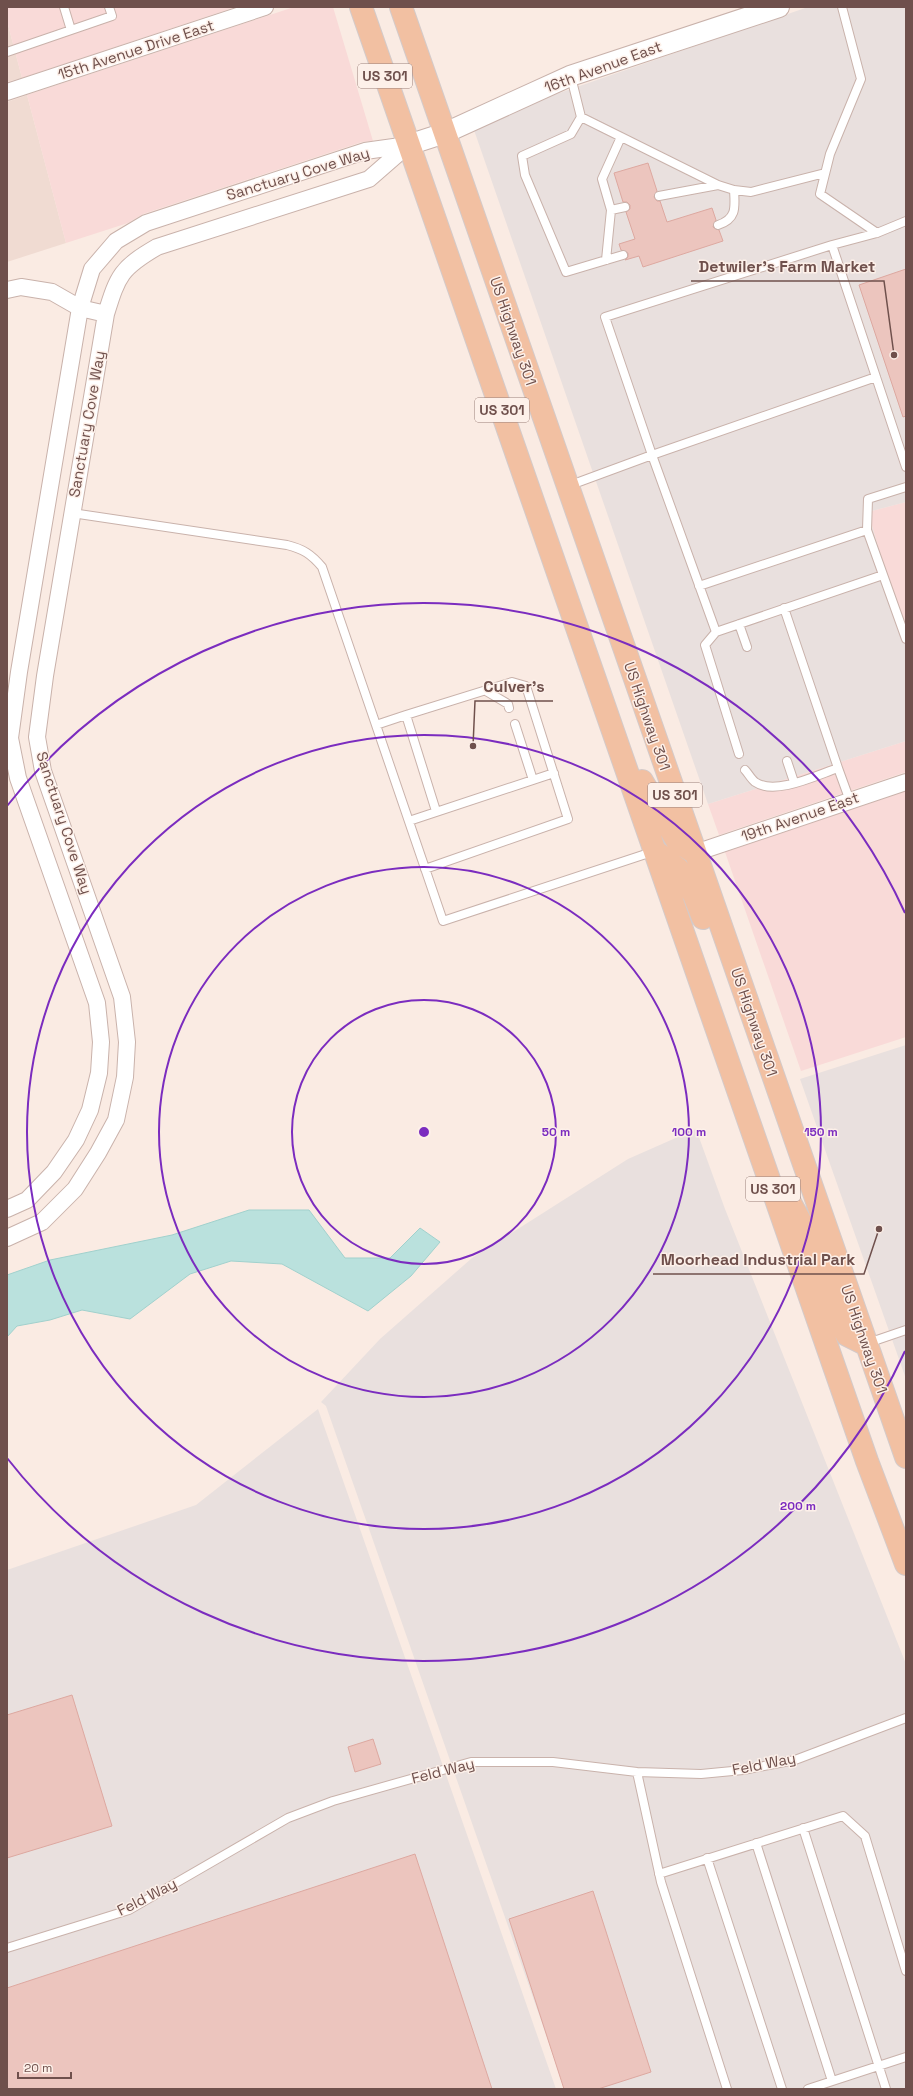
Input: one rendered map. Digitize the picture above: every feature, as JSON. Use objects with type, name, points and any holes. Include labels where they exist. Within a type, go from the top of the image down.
[{"type":"main road","name":"US 301","points":[[361,7],[867,1461],[906,1564]]},
{"type":"main road","name":"US 301","points":[[401,7],[445,133]]},
{"type":"main road","name":"US Highway 301","points":[[445,133],[694,853],[754,1021],[865,1344],[906,1457]]},
{"type":"main road","points":[[612,728],[677,841],[694,853]]},
{"type":"main road","points":[[655,850],[678,869],[694,895],[733,1003],[754,1021]]},
{"type":"main road","points":[[757,1143],[809,1237],[839,1320],[847,1334],[865,1344]]},
{"type":"street","name":"16th Avenue East","points":[[408,145],[445,133],[570,76],[779,7]]},
{"type":"street","name":"15th Avenue Drive East","points":[[7,92],[256,8]]},
{"type":"street","name":"Sanctuary Cove Way","points":[[7,1209],[27,1200],[58,1165],[76,1140],[90,1110],[99,1073],[101,1042],[97,1003],[18,778],[10,738],[19,672],[80,308],[92,269],[116,241],[146,223],[365,151],[408,145]]},
{"type":"street","name":"Sanctuary Cove Way","points":[[7,1238],[42,1222],[75,1189],[98,1153],[116,1120],[125,1077],[127,1042],[122,998],[43,771],[37,737],[45,676],[106,314],[116,282],[133,261],[157,247],[369,179],[408,145]]},
{"type":"street","points":[[7,290],[21,286],[52,292],[80,308],[106,314]]},
{"type":"street","name":"19th Avenue East","points":[[694,853],[906,782]]},
{"type":"lane","points":[[64,7],[71,30]]},
{"type":"lane","points":[[7,52],[112,16],[109,7]]},
{"type":"lane","points":[[842,7],[861,79],[830,154],[820,194],[877,233]]},
{"type":"lane","points":[[570,76],[581,117],[571,134],[522,156],[525,175],[566,272],[623,255]]},
{"type":"lane","points":[[581,117],[718,185],[734,190],[751,192],[825,173]]},
{"type":"lane","points":[[606,260],[611,210],[602,179],[621,137]]},
{"type":"lane","points":[[659,196],[718,185]]},
{"type":"lane","points":[[718,225],[726,222],[732,217],[735,208],[734,190]]},
{"type":"lane","points":[[611,210],[624,206]]},
{"type":"lane","points":[[716,632],[652,455],[605,317],[832,245],[877,233],[906,221]]},
{"type":"lane","points":[[832,245],[906,467]]},
{"type":"lane","points":[[567,486],[652,455],[876,378]]},
{"type":"lane","points":[[906,487],[868,499],[867,530],[906,639]]},
{"type":"lane","points":[[72,513],[287,545],[304,549],[314,556],[322,567],[443,921],[655,850]]},
{"type":"lane","points":[[699,586],[867,530]]},
{"type":"lane","points":[[740,754],[705,646],[716,632],[883,575]]},
{"type":"lane","points":[[784,608],[850,801]]},
{"type":"lane","points":[[739,624],[747,647]]},
{"type":"lane","points":[[376,725],[512,682],[526,686],[568,819],[425,869]]},
{"type":"lane","points":[[486,691],[508,704],[509,708]]},
{"type":"lane","points":[[406,715],[436,811]]},
{"type":"lane","points":[[515,724],[533,780]]},
{"type":"lane","points":[[787,761],[794,782]]},
{"type":"lane","points":[[745,770],[754,782],[767,787],[782,786],[838,768]]},
{"type":"lane","points":[[409,821],[554,773]]},
{"type":"lane","points":[[865,1344],[906,1330]]},
{"type":"lane","name":"Feld Way","points":[[7,1948],[129,1910],[288,1818],[333,1801],[471,1762],[553,1762],[637,1772],[701,1774],[743,1770],[796,1760],[906,1718]]},
{"type":"lane","points":[[637,1772],[659,1874],[727,2089]]},
{"type":"lane","points":[[659,1874],[843,1816],[865,1836],[906,1971]]},
{"type":"lane","points":[[803,1828],[886,2089]]},
{"type":"lane","points":[[756,1843],[832,2081]]},
{"type":"lane","points":[[707,1858],[782,2089]]},
{"type":"lane","points":[[808,2089],[906,2057]]},
{"type":"shaded area","points":[[7,7],[236,7],[22,78],[7,21]]},
{"type":"shaded area","points":[[294,7],[333,7],[373,141],[362,142],[143,214],[128,223],[66,243],[27,95]]},
{"type":"shaded area","points":[[808,7],[906,7],[906,502],[868,512],[906,643],[906,741],[708,804],[474,130],[542,99]]},
{"type":"shaded area","points":[[7,21],[22,78],[7,82]]},
{"type":"shaded area","points":[[27,95],[66,243],[7,262],[7,102]]},
{"type":"shaded area","points":[[906,502],[906,643],[868,512]]},
{"type":"shaded area","points":[[906,741],[906,772],[719,835],[708,804]]},
{"type":"shaded area","points":[[906,791],[906,1037],[801,1071],[725,852]]},
{"type":"shaded area","points":[[906,1045],[906,1379],[800,1079]]},
{"type":"shaded area","points":[[696,1129],[725,1209],[906,1664],[906,2089],[565,2089],[326,1406],[321,1402],[380,1339],[472,1258],[628,1159]]},
{"type":"shaded area","points":[[318,1409],[556,2089],[7,2089],[7,1570],[196,1505]]},
{"type":"water","points":[[249,1210],[309,1210],[345,1258],[390,1258],[420,1228],[440,1242],[411,1276],[368,1311],[282,1264],[231,1261],[190,1274],[130,1319],[82,1310],[50,1320],[17,1326],[7,1337],[7,1275],[50,1260],[172,1235]]},
{"type":"building","points":[[648,163],[657,191],[654,197],[657,201],[660,201],[667,222],[712,208],[716,220],[713,227],[719,230],[723,241],[643,267],[639,256],[625,260],[628,257],[628,253],[621,250],[619,244],[635,239],[626,212],[630,209],[630,205],[627,202],[623,202],[614,173]]},
{"type":"building","points":[[906,269],[906,416],[903,417],[859,285]]},
{"type":"building","points":[[72,1695],[112,1826],[7,1858],[7,1715]]},
{"type":"building","points":[[373,1739],[381,1764],[355,1772],[348,1747]]},
{"type":"building","points":[[415,1854],[492,2089],[7,2089],[7,1988]]},
{"type":"building","points":[[593,1891],[651,2072],[598,2089],[564,2089],[509,1919]]},
{"type":"place","name":"Detwiler's Farm Market","points":[[894,355]]},
{"type":"place","name":"Culver's","points":[[473,746]]},
{"type":"place","name":"Moorhead Industrial Park","points":[[879,1229]]}]
